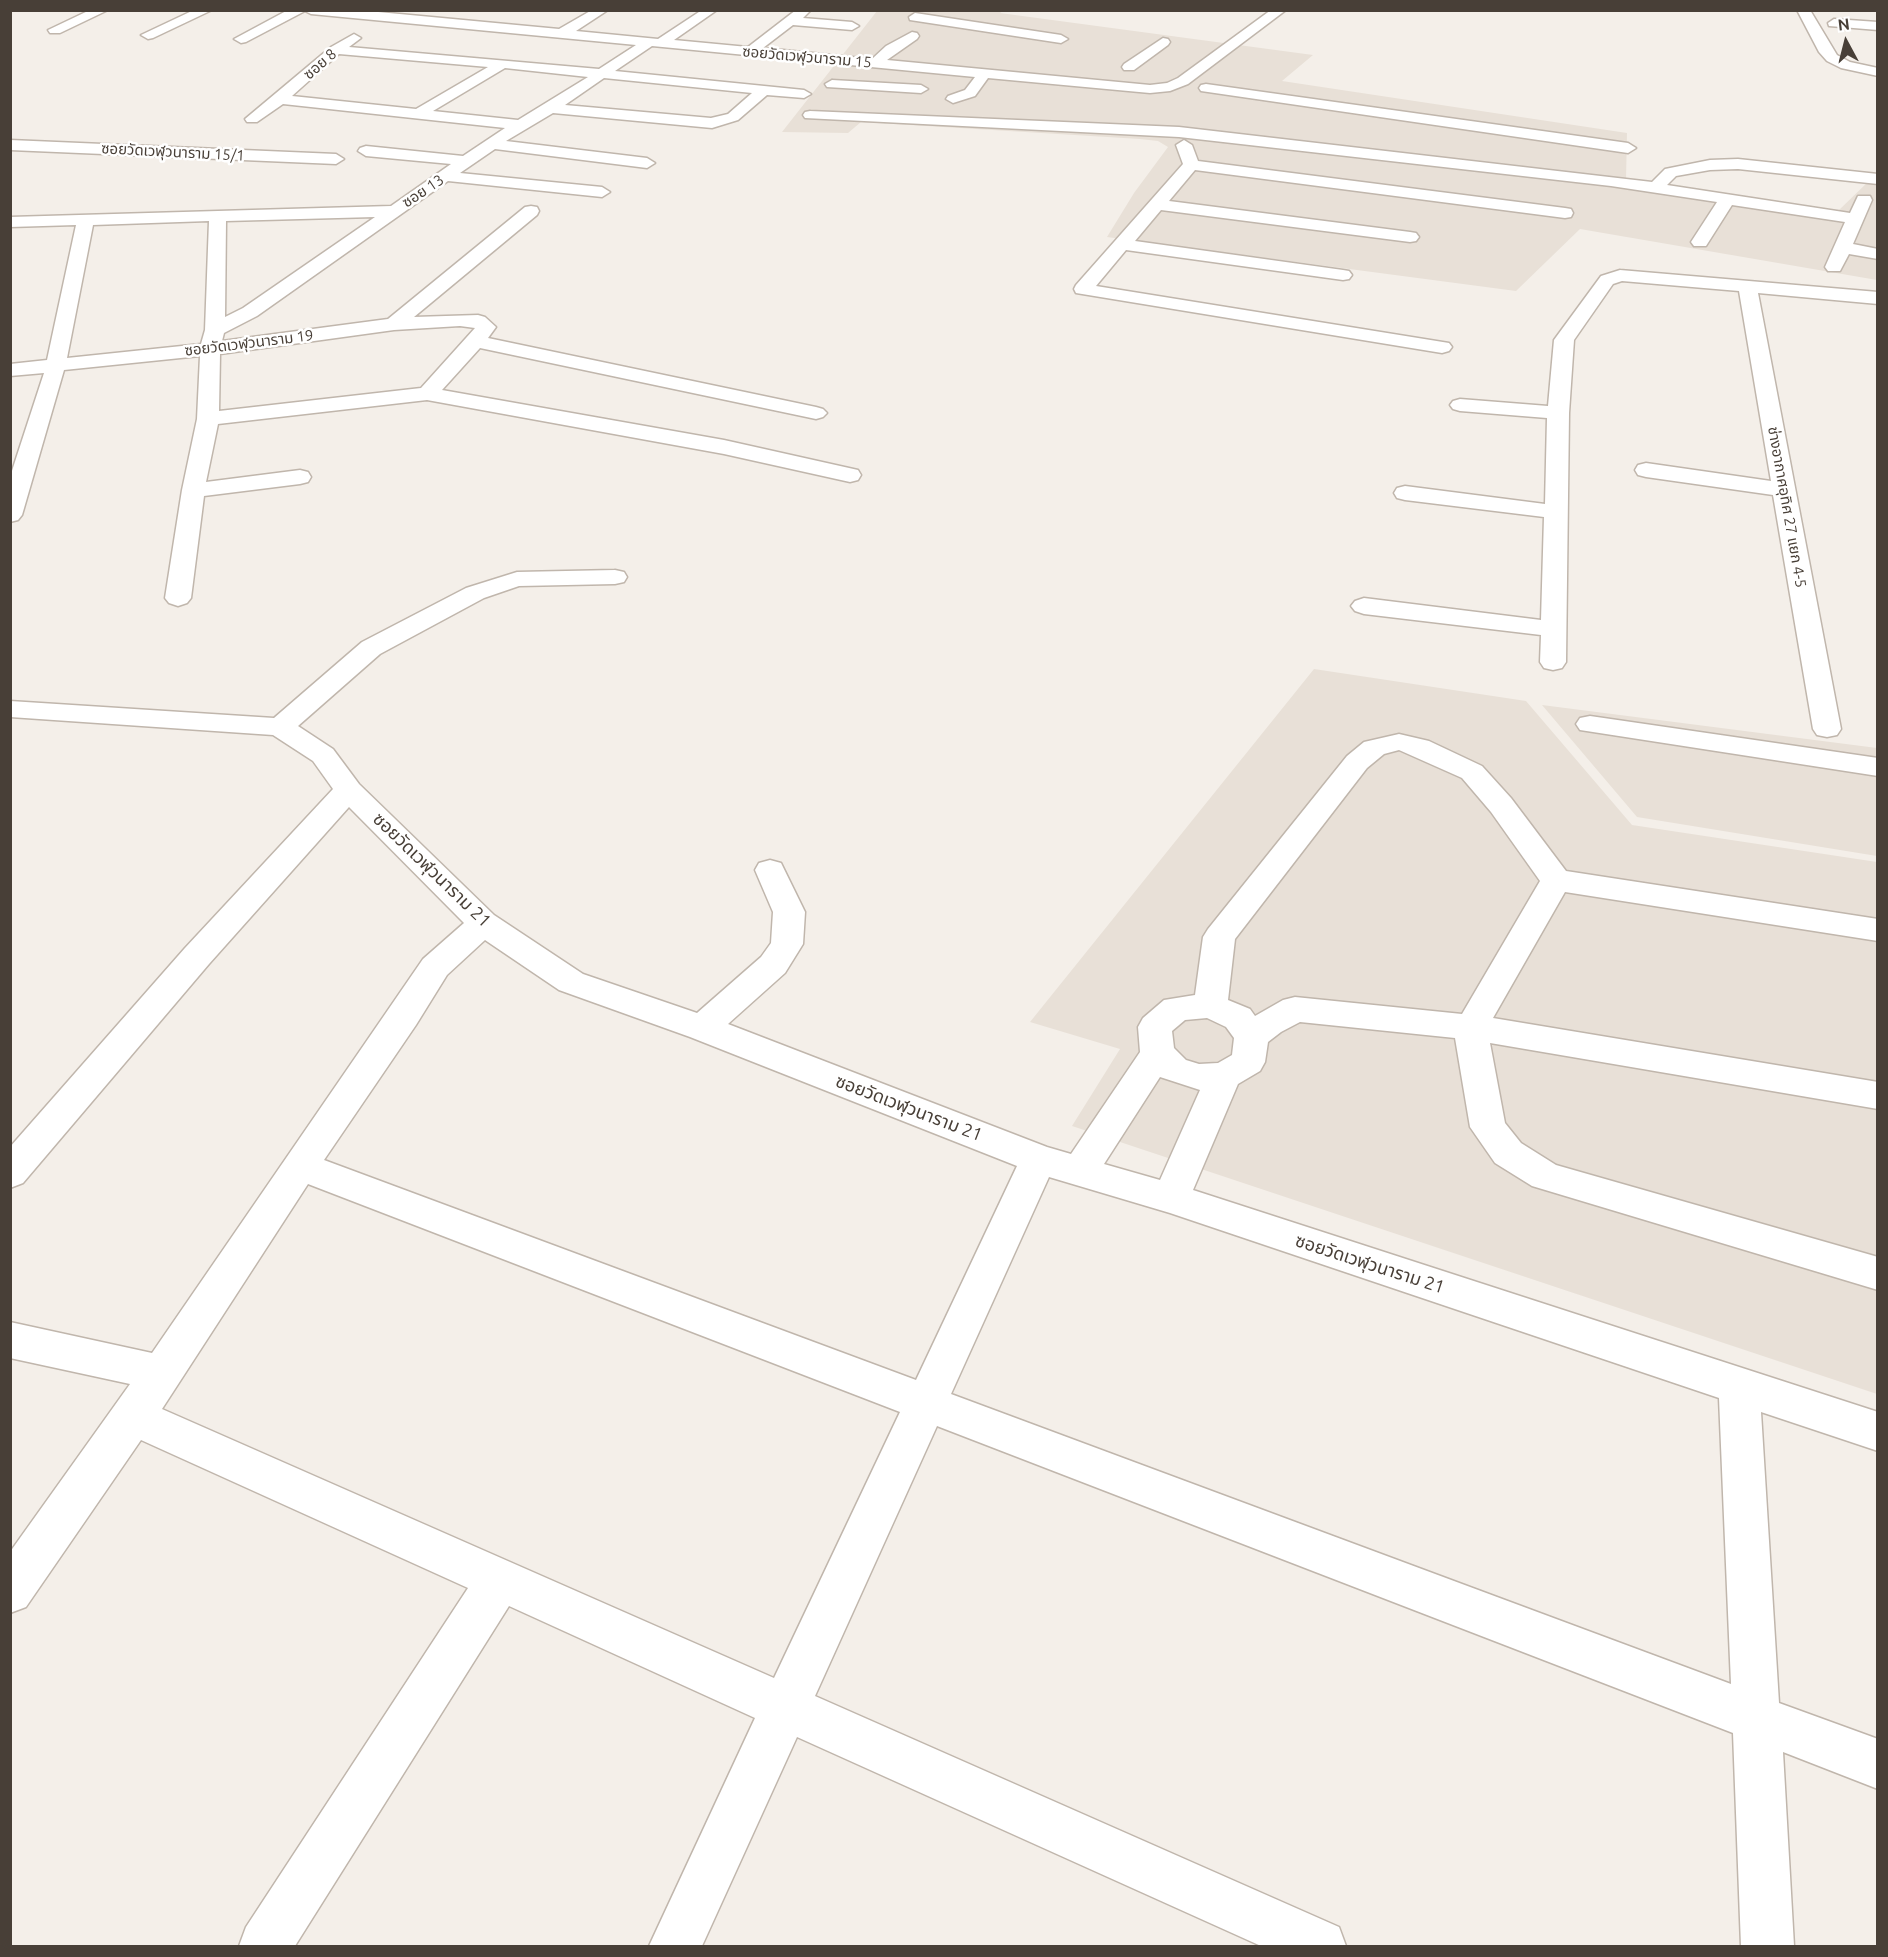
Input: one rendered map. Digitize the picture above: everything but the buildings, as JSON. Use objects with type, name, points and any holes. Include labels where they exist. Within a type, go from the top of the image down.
[{"type":"street","points":[[55,30],[102,10]]},
{"type":"street","points":[[148,35],[206,10]]},
{"type":"street","points":[[240,39],[299,10]]},
{"type":"street","name":"ซอยวัดเวฬุวนาราม 15","points":[[311,10],[398,14],[474,26],[1123,88],[1170,87],[1203,68],[1280,10]]},
{"type":"street","points":[[561,34],[602,10]]},
{"type":"street","name":"ซอย 13","points":[[212,339],[393,211],[520,125],[711,10]]},
{"type":"street","points":[[750,52],[805,10]]},
{"type":"street","points":[[1803,10],[1826,52],[1832,58],[1846,65],[1878,72]]},
{"type":"street","name":"ซอย 8","points":[[252,119],[280,99],[336,50],[398,14]]},
{"type":"street","points":[[899,65],[914,43],[918,14],[1066,36],[1043,51]]},
{"type":"street","points":[[474,26],[492,16]]},
{"type":"street","points":[[791,21],[852,26]]},
{"type":"street","points":[[1834,23],[1878,26]]},
{"type":"street","points":[[1151,70],[1124,67],[1163,42]]},
{"type":"street","points":[[875,63],[914,43]]},
{"type":"street","points":[[336,50],[804,94]]},
{"type":"street","points":[[417,114],[503,64]]},
{"type":"street","points":[[944,122],[945,93],[962,71]]},
{"type":"street","points":[[832,84],[970,93],[985,74]]},
{"type":"street","points":[[1225,74],[1204,93],[1628,148]]},
{"type":"street","points":[[551,108],[712,123],[733,117],[764,90]]},
{"type":"street","points":[[280,99],[520,125]]},
{"type":"street","points":[[1070,127],[1087,101]]},
{"type":"street","points":[[810,115],[1179,132],[1611,182],[1727,199],[1868,201]]},
{"type":"street","points":[[1179,132],[1190,115]]},
{"type":"street","points":[[1179,132],[1191,165]]},
{"type":"street","points":[[492,144],[647,163]]},
{"type":"street","name":"ซอยวัดเวฬุวนาราม 15/1","points":[[10,145],[336,159]]},
{"type":"street","points":[[94,166],[120,149]]},
{"type":"street","points":[[366,151],[466,161]]},
{"type":"street","points":[[1660,182],[1671,172],[1738,164],[1868,201]]},
{"type":"street","points":[[1191,165],[1083,289],[1442,347]]},
{"type":"street","points":[[1191,165],[1565,213]]},
{"type":"street","points":[[446,176],[602,192]]},
{"type":"street","points":[[1700,243],[1727,199]]},
{"type":"street","points":[[1834,267],[1868,201]]},
{"type":"street","points":[[1157,204],[1410,237]]},
{"type":"street","points":[[10,222],[393,211]]},
{"type":"street","points":[[394,324],[531,211]]},
{"type":"street","points":[[178,598],[193,490],[208,419],[218,216]]},
{"type":"street","points":[[10,515],[56,365],[86,219]]},
{"type":"street","points":[[1121,244],[1343,275]]},
{"type":"street","points":[[1843,247],[1878,254]]},
{"type":"street","points":[[1553,662],[1558,412],[1564,340],[1607,280],[1620,275],[1878,298]]},
{"type":"street","name":"ช่างอากาศอุทิศ 27 แยก 4-5","points":[[1747,285],[1827,729]]},
{"type":"street","name":"ซอยวัดเวฬุวนาราม 19","points":[[10,370],[56,365],[212,339],[460,320],[478,321],[481,334],[816,413]]},
{"type":"street","points":[[427,394],[481,334]]},
{"type":"street","points":[[208,419],[427,394],[723,447],[850,475]]},
{"type":"street","points":[[1460,405],[1558,412]]},
{"type":"street","points":[[1646,470],[1784,490]]},
{"type":"street","points":[[193,490],[300,477]]},
{"type":"street","points":[[1405,493],[1556,512]]},
{"type":"street","points":[[280,727],[371,648],[475,593],[517,579],[615,577]]},
{"type":"street","points":[[1364,606],[1553,629]]},
{"type":"street","name":"ซอยวัดเวฬุวนาราม 21","points":[[10,709],[280,727],[323,755],[349,790],[483,923],[571,982],[702,1028],[1060,1165],[1171,1198],[1878,1432]]},
{"type":"street","points":[[1590,724],[1878,767]]},
{"type":"street","points":[[1210,1006],[1219,937],[1357,762],[1374,748],[1399,742],[1419,747],[1472,772],[1501,806],[1556,880],[1878,930]]},
{"type":"street","points":[[10,1173],[196,956],[349,790]]},
{"type":"street","points":[[702,1028],[773,965],[787,944],[789,912],[771,870]]},
{"type":"street","points":[[1556,880],[1471,1027],[1474,1058],[1488,1127],[1508,1153],[1545,1176],[1878,1274]]},
{"type":"street","points":[[10,1591],[134,1416],[435,967],[483,923]]},
{"type":"street","points":[[1210,1006],[1238,1018],[1251,1037],[1248,1062],[1224,1076],[1199,1077],[1174,1068],[1157,1053],[1155,1027],[1176,1009],[1210,1006]]},
{"type":"street","points":[[1251,1037],[1269,1023],[1295,1010],[1471,1027],[1878,1096]]},
{"type":"street","points":[[675,1947],[928,1403],[1060,1165],[1157,1053]]},
{"type":"street","points":[[1171,1198],[1224,1076]]},
{"type":"street","points":[[300,1166],[1878,1764]]},
{"type":"street","points":[[10,1340],[161,1373]]},
{"type":"street","points":[[1739,1386],[1768,1947]]},
{"type":"street","points":[[134,1416],[1320,1947]]},
{"type":"street","points":[[265,1947],[500,1579]]},
{"type":"shaded area","points":[[877,11],[1003,11],[1000,13],[1313,55],[1282,81],[1627,133],[1626,180],[1838,211],[1872,178],[1877,179],[1877,280],[1580,229],[1516,291],[1107,237],[1134,193],[1168,147],[1158,141],[1140,139],[861,122],[848,133],[782,132]]},
{"type":"shaded area","points":[[1314,669],[1526,701],[1632,825],[1877,862],[1877,1394],[1072,1126],[1120,1049],[1030,1022]]},
{"type":"shaded area","points":[[1542,705],[1877,748],[1877,856],[1637,817]]}]
